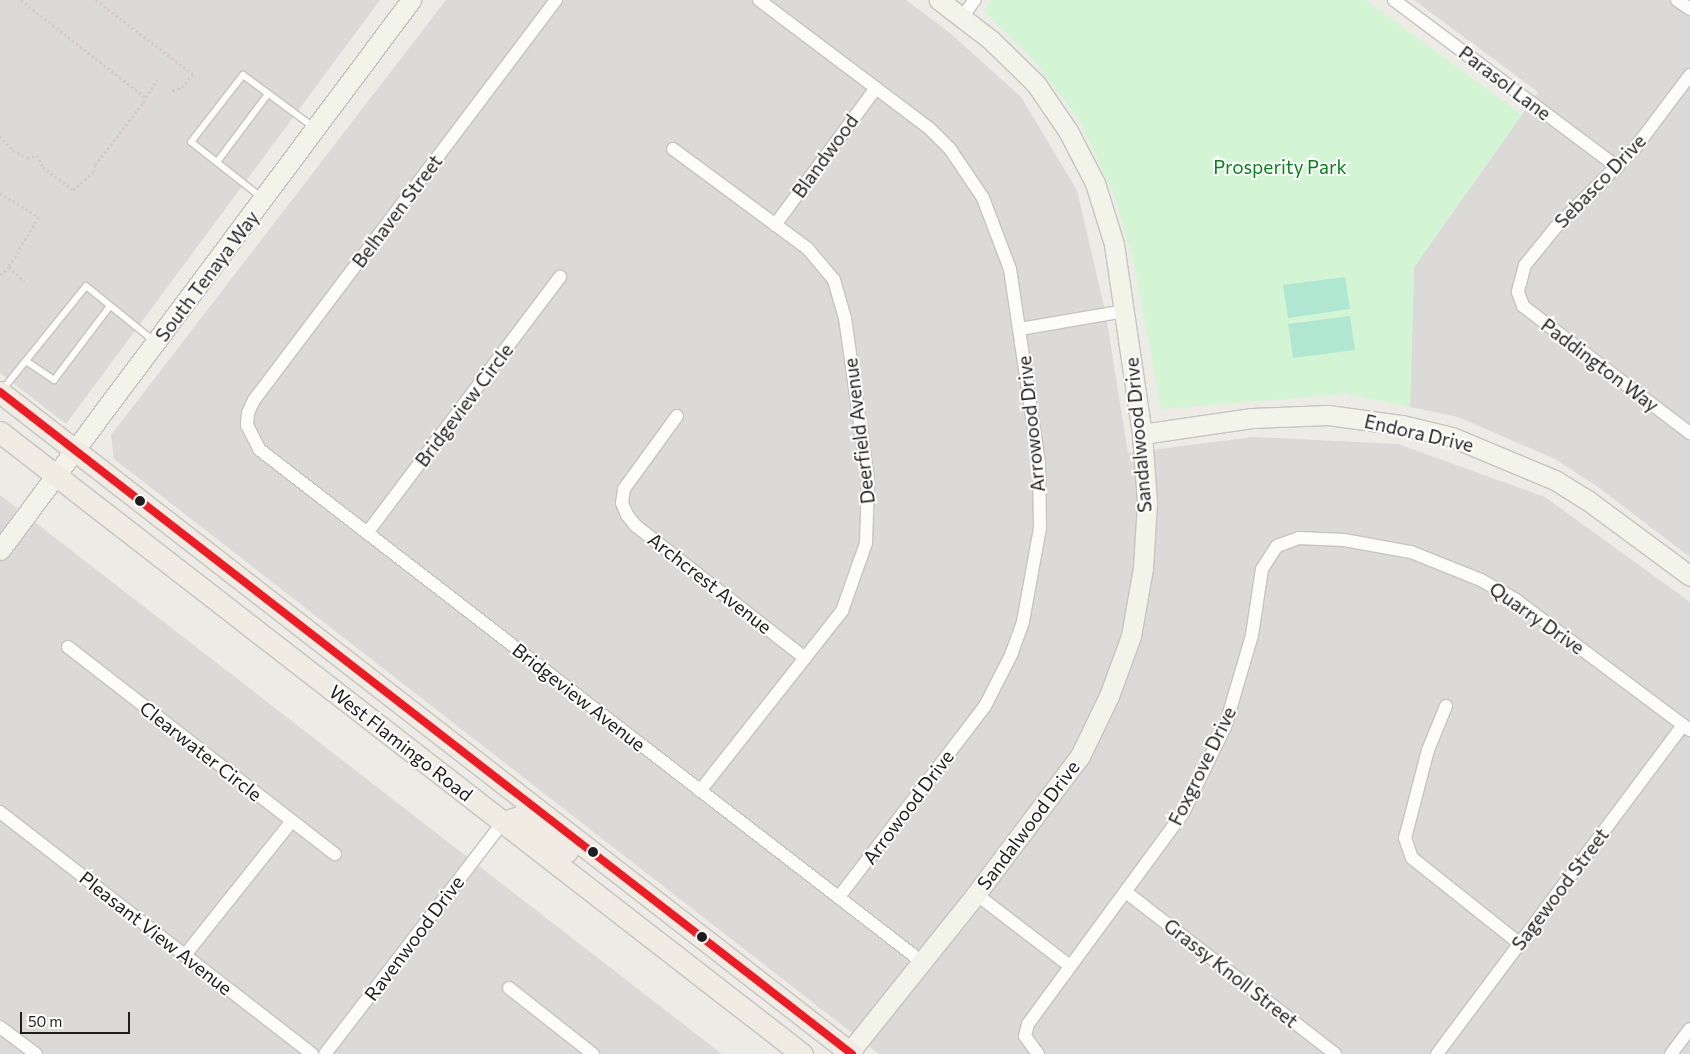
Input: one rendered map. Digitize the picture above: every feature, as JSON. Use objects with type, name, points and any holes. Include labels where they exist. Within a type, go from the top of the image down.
[{"type":"main road","name":"West Flamingo Road","points":[[0,392],[850,1053]]},
{"type":"main road","name":"West Flamingo Road","points":[[0,432],[802,1054]]},
{"type":"main road","points":[[504,822],[519,817],[526,820],[603,878],[641,890]]},
{"type":"street","name":"South Tenaya Way","points":[[0,550],[74,449],[157,343],[411,0]]},
{"type":"street","name":"Belhaven Street","points":[[247,425],[248,413],[254,400],[556,0]]},
{"type":"street","name":"Arrowood Drive","points":[[759,0],[930,129],[950,149],[983,198],[1010,269],[1039,462],[1040,528],[1023,622],[985,706],[838,897]]},
{"type":"street","name":"Sandalwood Drive","points":[[850,1053],[976,894],[1080,756],[1109,696],[1130,636],[1143,568],[1147,502],[1142,434],[1114,244],[1095,183],[1068,131],[1036,84],[991,40],[939,0]]},
{"type":"street","points":[[962,17],[974,0]]},
{"type":"street","name":"Parasol Lane","points":[[1394,0],[1617,166]]},
{"type":"street","points":[[1678,0],[1690,9]]},
{"type":"street","name":"Sebasco Drive","points":[[1518,292],[1525,265],[1556,227],[1636,147],[1690,75]]},
{"type":"street","name":"Blandwood","points":[[775,225],[876,88]]},
{"type":"street","name":"Deerfield Avenue","points":[[673,149],[808,249],[836,288],[845,318],[868,480],[866,543],[853,588],[842,611],[700,791]]},
{"type":"street","name":"Bridgeview Circle","points":[[368,533],[560,277]]},
{"type":"street","name":"Paddington Way","points":[[1518,292],[1523,306],[1690,433]]},
{"type":"street","points":[[1020,329],[1125,311]]},
{"type":"street","name":"Endora Drive","points":[[1142,434],[1252,418],[1328,415],[1402,425],[1452,437],[1555,480],[1586,499],[1690,576]]},
{"type":"street","name":"Archcrest Avenue","points":[[677,416],[624,489],[622,503],[627,515],[636,526],[805,658]]},
{"type":"street","name":"Bridgeview Avenue","points":[[247,425],[260,450],[921,962]]},
{"type":"street","name":"Quarry Drive","points":[[1277,546],[1299,538],[1344,540],[1411,552],[1481,580],[1516,600],[1686,727]]},
{"type":"street","name":"Foxgrove Drive","points":[[1038,1054],[1025,1036],[1028,1024],[1127,893],[1183,813],[1225,727],[1252,635],[1262,569],[1267,556],[1277,546]]},
{"type":"street","name":"Clearwater Circle","points":[[68,647],[335,854]]},
{"type":"street","points":[[1446,706],[1428,750],[1406,838],[1410,852],[1412,858],[1519,944]]},
{"type":"street","name":"Sagewood Street","points":[[1437,1054],[1686,727]]},
{"type":"street","name":"Pleasant View Avenue","points":[[0,812],[312,1054]]},
{"type":"street","points":[[185,955],[292,821]]},
{"type":"street","name":"Ravenwood Drive","points":[[325,1054],[504,822]]},
{"type":"street","name":"Grassy Knoll Street","points":[[1127,893],[1335,1054]]},
{"type":"street","points":[[976,894],[1070,966]]},
{"type":"street","points":[[509,988],[593,1054]]},
{"type":"street","points":[[0,1027],[36,1054]]},
{"type":"street","points":[[1671,1054],[1690,1029]]},
{"type":"lane","points":[[264,198],[191,142],[243,75],[316,128]]},
{"type":"lane","points":[[217,162],[268,94]]},
{"type":"lane","points":[[0,392],[86,286],[157,343]]},
{"type":"lane","points":[[26,361],[54,380],[110,306]]},
{"type":"path","points":[[21,0],[145,97]]},
{"type":"path","points":[[96,0],[192,74],[184,86],[171,92]]},
{"type":"path","points":[[0,136],[13,150],[27,158],[38,156],[43,167],[73,190],[93,172],[95,165],[144,103],[145,97],[157,80]]},
{"type":"path","points":[[0,194],[39,217],[9,268],[0,275]]},
{"type":"path","points":[[9,268],[24,281]]},
{"type":"shaded area","points":[[0,0],[380,0],[66,424],[0,373]]},
{"type":"shaded area","points":[[446,0],[906,0],[949,32],[1021,97],[1077,190],[1106,315],[1128,453],[1253,437],[1398,444],[1545,497],[1690,602],[1690,1054],[879,1054],[114,459],[111,435]]},
{"type":"shaded area","points":[[1414,0],[1690,0],[1690,557],[1598,487],[1555,459],[1458,417],[1410,407],[1414,267],[1538,92]]},
{"type":"shaded area","points":[[0,495],[116,585],[722,1054],[0,1054]]},
{"type":"green space","name":"Prosperity Park","points":[[992,0],[1366,0],[1522,115],[1414,267],[1410,407],[1345,394],[1161,409],[1135,268],[1115,197],[1080,121],[1031,57],[984,11]]},
{"type":"green space","points":[[1345,277],[1350,309],[1288,318],[1283,285]]},
{"type":"green space","points":[[1350,316],[1355,350],[1293,358],[1288,324]]},
{"type":"transit line","points":[[0,392],[852,1054]]}]
